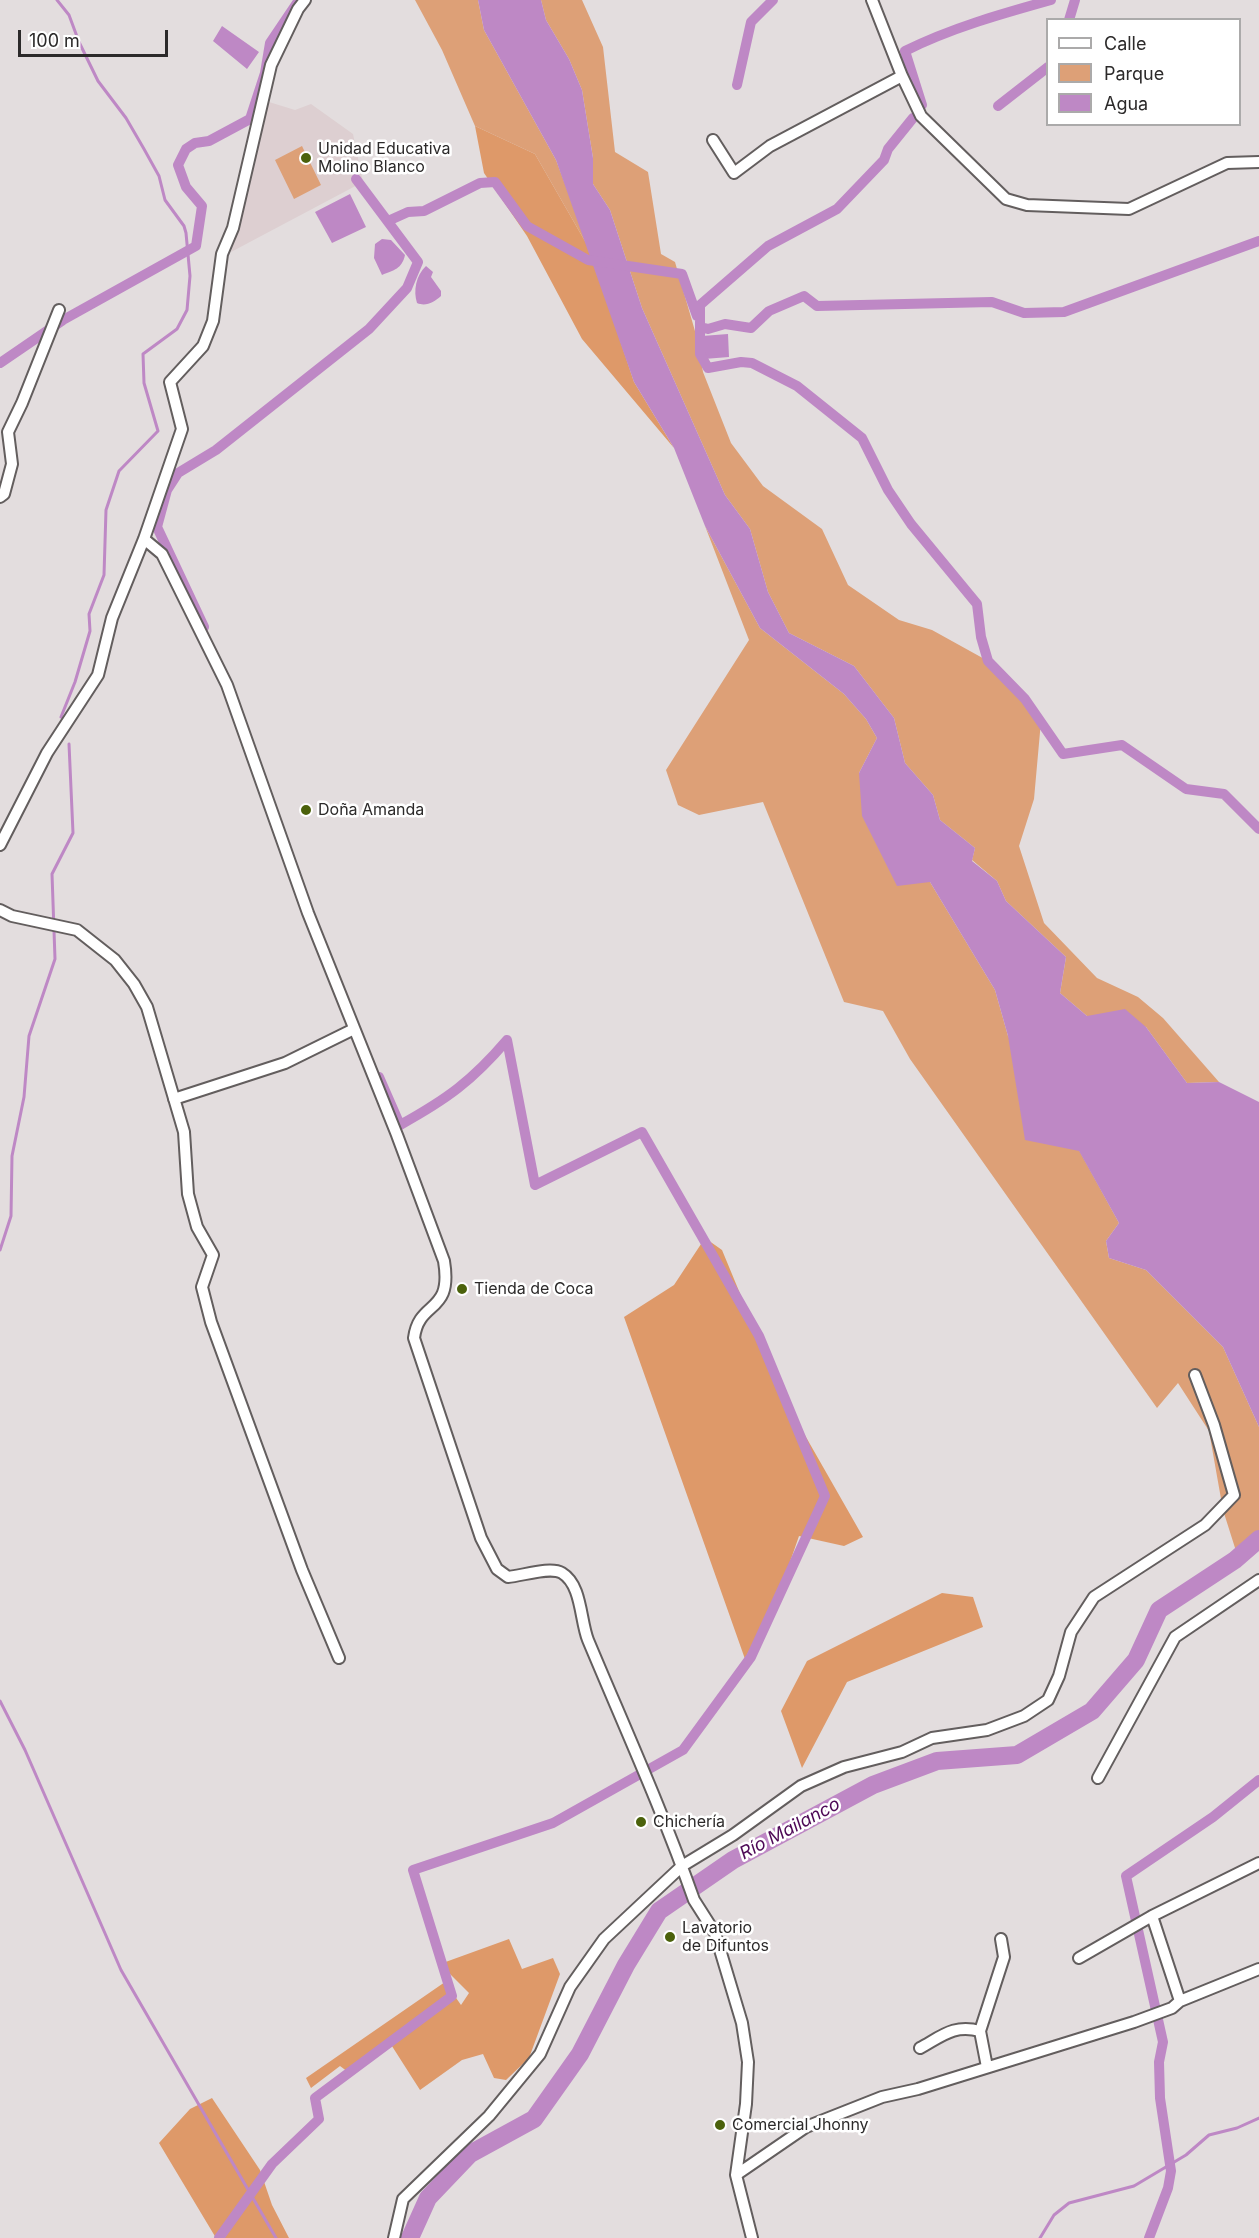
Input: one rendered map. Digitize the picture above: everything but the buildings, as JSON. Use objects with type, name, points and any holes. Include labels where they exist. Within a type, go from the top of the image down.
[{"type":"street","points":[[0,845],[47,753],[98,675],[112,618],[144,539],[182,429],[170,382],[203,346],[213,321],[222,254],[233,228],[271,65],[298,9],[305,0]]},
{"type":"street","points":[[872,0],[902,76],[921,116],[1006,199],[1027,205],[1129,209],[1227,163],[1259,162]]},
{"type":"street","points":[[713,140],[734,172],[770,146],[902,76]]},
{"type":"street","points":[[0,497],[4,494],[12,464],[8,432],[59,310]]},
{"type":"street","points":[[144,539],[162,554],[226,685],[308,913],[444,1261],[447,1282],[444,1296],[416,1324],[414,1338],[481,1538],[497,1569],[508,1577],[526,1576],[547,1570],[561,1573],[573,1585],[587,1636],[694,1900],[715,1933],[743,2033],[748,2062],[746,2104],[736,2175],[752,2238]]},
{"type":"street","points":[[0,910],[12,916],[77,930],[115,960],[134,984],[147,1007],[184,1132],[188,1194],[197,1227],[213,1255],[202,1287],[211,1322],[302,1570],[339,1658]]},
{"type":"street","points":[[174,1099],[285,1063],[354,1029]]},
{"type":"street","points":[[394,2238],[403,2199],[489,2116],[540,2054],[570,1987],[604,1940],[682,1866],[733,1835],[801,1786],[844,1767],[902,1752],[932,1738],[987,1730],[1024,1716],[1048,1700],[1059,1676],[1071,1632],[1094,1598],[1205,1525],[1234,1495],[1214,1425],[1195,1375]]},
{"type":"street","points":[[1098,1778],[1175,1637],[1259,1580]]},
{"type":"street","points":[[1079,1958],[1152,1916],[1259,1863]]},
{"type":"street","points":[[1152,1916],[1180,2001]]},
{"type":"street","points":[[987,2067],[980,2031],[1004,1957],[1001,1939]]},
{"type":"street","points":[[736,2175],[806,2127],[882,2097],[1134,2022],[1172,2008],[1180,2001],[1259,1969]]},
{"type":"street","points":[[920,2048],[951,2030],[965,2027],[980,2031]]},
{"type":"shaded area","name":"Unidad Educativa Molino Blanco","points":[[269,102],[295,110],[311,104],[353,134],[363,182],[231,252]]},
{"type":"shaded area","points":[[475,126],[535,154],[590,250],[634,382],[674,448],[582,339],[527,236],[484,173]]},
{"type":"shaded area","points":[[705,1238],[722,1250],[782,1395],[863,1537],[844,1546],[799,1536],[783,1582],[745,1659],[624,1317],[674,1285]]},
{"type":"shaded area","points":[[942,1593],[973,1597],[983,1627],[847,1682],[802,1768],[781,1711],[807,1661]]},
{"type":"shaded area","points":[[509,1939],[522,1969],[553,1958],[560,1974],[529,2058],[506,2080],[494,2078],[483,2054],[462,2060],[420,2090],[390,2043],[348,2072],[340,2066],[311,2088],[306,2078],[445,1982],[461,2005],[469,1993],[440,1964]]},
{"type":"shaded area","points":[[212,2098],[260,2170],[272,2205],[289,2238],[216,2238],[159,2143],[190,2109]]},
{"type":"green space","points":[[415,0],[478,0],[484,30],[556,160],[590,250],[535,154],[475,126],[442,50]]},
{"type":"green space","points":[[541,0],[582,0],[603,47],[615,152],[648,172],[661,254],[675,262],[697,338],[703,372],[731,443],[763,486],[822,529],[848,585],[899,620],[932,630],[988,661],[1025,699],[1041,721],[1034,799],[1019,846],[1044,923],[1097,978],[1138,997],[1163,1018],[1219,1082],[1187,1083],[1146,1027],[1087,1016],[1060,993],[1066,957],[1006,901],[997,881],[972,860],[975,848],[940,820],[933,795],[905,763],[894,718],[854,666],[789,633],[768,592],[750,529],[725,495],[642,308],[610,210],[593,184],[593,158],[582,90],[569,59],[546,20]]},
{"type":"green space","points":[[302,146],[321,185],[294,199],[275,160]]},
{"type":"green space","points":[[705,526],[760,628],[844,694],[866,719],[877,738],[859,773],[930,882],[995,990],[1008,1036],[1079,1150],[1119,1223],[1106,1241],[1109,1258],[1146,1270],[1223,1347],[1259,1427],[1259,1531],[1236,1551],[1223,1510],[1209,1431],[1178,1383],[1157,1408],[910,1059],[883,1011],[844,1002],[763,802],[699,815],[678,805],[666,770],[749,640]]},
{"type":"water","points":[[478,0],[541,0],[546,20],[569,59],[582,90],[593,158],[593,184],[610,210],[642,308],[725,495],[750,529],[768,592],[789,633],[854,666],[894,718],[905,763],[933,795],[940,820],[975,848],[972,861],[997,881],[1006,901],[1066,957],[1060,993],[1087,1016],[1125,1009],[1146,1027],[1187,1083],[1219,1082],[1259,1102],[1259,1427],[1223,1347],[1146,1270],[1109,1258],[1106,1241],[1119,1223],[1079,1151],[1025,1140],[1008,1036],[995,990],[930,882],[897,886],[862,816],[859,773],[877,738],[866,719],[844,694],[760,628],[705,526],[674,448],[634,382],[556,160],[484,30]]},
{"type":"water","points":[[222,26],[259,52],[247,69],[213,41]]},
{"type":"water","points":[[350,194],[366,227],[332,243],[315,212]]},
{"type":"water","points":[[382,239],[391,240],[405,255],[400,266],[382,275],[374,258],[375,244]]},
{"type":"water","points":[[426,266],[433,272],[431,277],[441,291],[441,296],[427,304],[417,303],[415,288]]},
{"type":"water","points":[[728,334],[729,357],[704,359],[702,336]]},
{"type":"waterway","points":[[57,0],[69,15],[98,81],[126,118],[159,176],[165,200],[184,226],[190,276],[187,310],[177,329],[143,354],[144,383],[158,431],[119,471],[106,510],[104,575],[89,614],[90,631],[75,682],[61,717]]},
{"type":"waterway","points":[[0,363],[63,320],[196,246],[202,206],[186,187],[178,165],[186,149],[195,143],[209,141],[250,119],[265,73],[270,43],[299,0]]},
{"type":"waterway","points":[[737,85],[751,22],[773,0]]},
{"type":"waterway","points":[[922,105],[905,51],[958,28],[1051,0]]},
{"type":"waterway","points":[[1070,18],[1075,0]]},
{"type":"waterway","points":[[998,106],[1046,69]]},
{"type":"waterway","points":[[913,118],[888,149],[884,160],[837,209],[768,246],[700,305],[700,354],[708,368],[741,362],[752,363],[797,386],[862,438],[888,490],[911,524],[977,604],[981,637],[988,661],[1025,699],[1063,754],[1122,745],[1186,789],[1224,794],[1259,829]]},
{"type":"waterway","points":[[204,627],[157,527],[167,490],[178,473],[216,450],[369,329],[407,288],[418,262],[356,179]]},
{"type":"waterway","points":[[388,221],[408,212],[424,211],[480,183],[495,182],[527,226],[588,260],[682,274],[697,316]]},
{"type":"waterway","points":[[701,327],[708,329],[725,324],[751,328],[769,311],[804,296],[817,306],[992,302],[1024,313],[1064,312],[1259,241]]},
{"type":"waterway","points":[[0,1250],[11,1216],[12,1156],[24,1097],[29,1036],[55,959],[52,874],[73,833],[69,744]]},
{"type":"waterway","points":[[219,2238],[272,2164],[319,2119],[315,2098],[452,1996],[413,1870],[553,1823],[683,1750],[751,1657],[825,1496],[759,1336],[642,1132],[535,1185],[507,1040],[458,1088],[432,1107],[400,1125],[379,1077]]},
{"type":"waterway","name":"Río Mailanco","points":[[410,2238],[428,2198],[470,2154],[534,2119],[580,2054],[626,1965],[659,1911],[733,1860],[873,1785],[937,1761],[1017,1755],[1092,1711],[1136,1660],[1159,1610],[1235,1560],[1259,1539]]},
{"type":"waterway","points":[[0,1701],[25,1750],[121,1970],[276,2238]]},
{"type":"waterway","points":[[1149,2238],[1168,2188],[1171,2171],[1160,2098],[1159,2062],[1163,2042],[1126,1876],[1213,1817],[1259,1780]]},
{"type":"waterway","points":[[1040,2238],[1054,2215],[1069,2203],[1134,2186],[1186,2155],[1209,2135],[1237,2128],[1259,2118]]},
{"type":"place","name":"Unidad Educativa Molino Blanco","points":[[306,158]]},
{"type":"place","name":"Doña Amanda","points":[[306,810]]},
{"type":"place","name":"Tienda de Coca","points":[[462,1289]]},
{"type":"place","name":"Chichería","points":[[641,1822]]},
{"type":"place","name":"Lavatorio de Difuntos","points":[[670,1937]]},
{"type":"place","name":"Comercial Jhonny","points":[[720,2125]]}]
